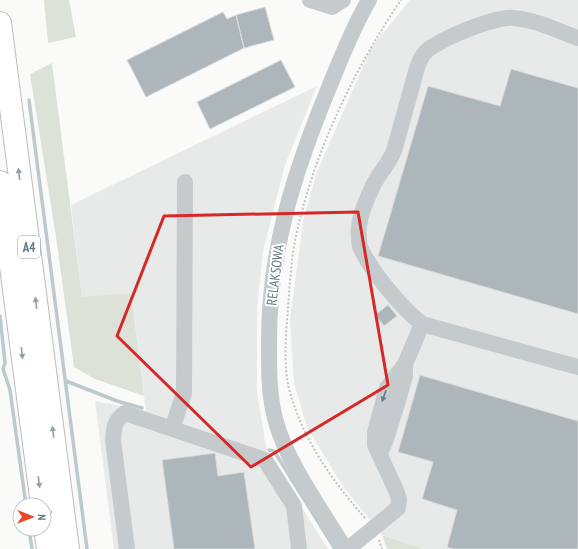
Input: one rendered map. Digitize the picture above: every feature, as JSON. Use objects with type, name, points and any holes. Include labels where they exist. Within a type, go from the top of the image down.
[{"type":"highway","name":"A4","points":[[0,23],[68,549]]},
{"type":"highway","name":"A4","points":[[0,182],[41,497]]},
{"type":"highway","points":[[46,537],[48,549]]},
{"type":"street","points":[[310,0],[332,7],[343,0]]},
{"type":"street","name":"RELAKSOWA","points":[[346,549],[290,455],[276,423],[271,402],[269,376],[269,334],[272,290],[278,245],[292,187],[311,132],[362,4]]},
{"type":"street","points":[[578,38],[513,17],[500,18],[454,35],[431,47],[423,55],[416,70],[394,151],[389,163],[376,178],[371,189],[362,213],[359,235],[361,250],[377,274],[408,313],[422,324],[578,367]]},
{"type":"street","points":[[172,429],[184,393],[185,182]]},
{"type":"street","points":[[346,549],[398,508],[399,499],[385,468],[380,452],[385,442],[397,404],[404,376],[405,364],[422,324]]},
{"type":"street","points":[[127,549],[113,440],[114,427],[117,419],[125,413],[265,460],[294,506],[299,549]]},
{"type":"path","points":[[382,549],[367,520],[337,485],[304,431],[289,387],[285,343],[295,236],[316,162],[334,119],[362,64],[376,38],[401,0]]},
{"type":"highlighted area","points":[[358,212],[388,385],[251,467],[117,336],[164,216]]},
{"type":"shaded area","points":[[44,0],[69,0],[76,37],[48,43]]},
{"type":"shaded area","points":[[410,0],[578,0],[578,549],[423,549],[382,535],[344,488],[307,427],[294,383],[290,320],[303,221],[317,172],[371,48]]},
{"type":"shaded area","points":[[52,63],[82,297],[131,293],[144,396],[95,379],[74,367],[56,237],[30,74]]},
{"type":"shaded area","points":[[317,86],[285,165],[263,251],[257,310],[257,393],[267,452],[328,549],[114,549],[95,401],[146,411],[131,293],[82,298],[71,205]]},
{"type":"shaded area","points":[[382,535],[423,549],[387,549]]},
{"type":"building","points":[[265,7],[274,40],[244,48],[236,15]]},
{"type":"building","points":[[223,12],[227,19],[236,15],[244,48],[146,97],[127,60]]},
{"type":"building","points":[[281,60],[295,87],[210,129],[197,102]]},
{"type":"building","points":[[511,69],[578,88],[578,314],[378,256],[428,86],[500,106]]},
{"type":"building","points":[[388,305],[397,316],[384,326],[375,315]]},
{"type":"building","points":[[420,375],[578,421],[578,549],[453,549],[447,547],[457,510],[422,499],[433,462],[398,452]]},
{"type":"building","points":[[215,453],[218,476],[244,472],[255,549],[174,549],[162,460]]},
{"type":"waterway","points":[[29,100],[87,549]]},
{"type":"waterway","points":[[0,316],[5,363],[3,369],[10,390],[25,497]]},
{"type":"waterway","points":[[66,381],[117,401],[142,408]]},
{"type":"waterway","points":[[269,450],[274,451],[335,549]]},
{"type":"waterway","points":[[30,537],[32,549]]}]
